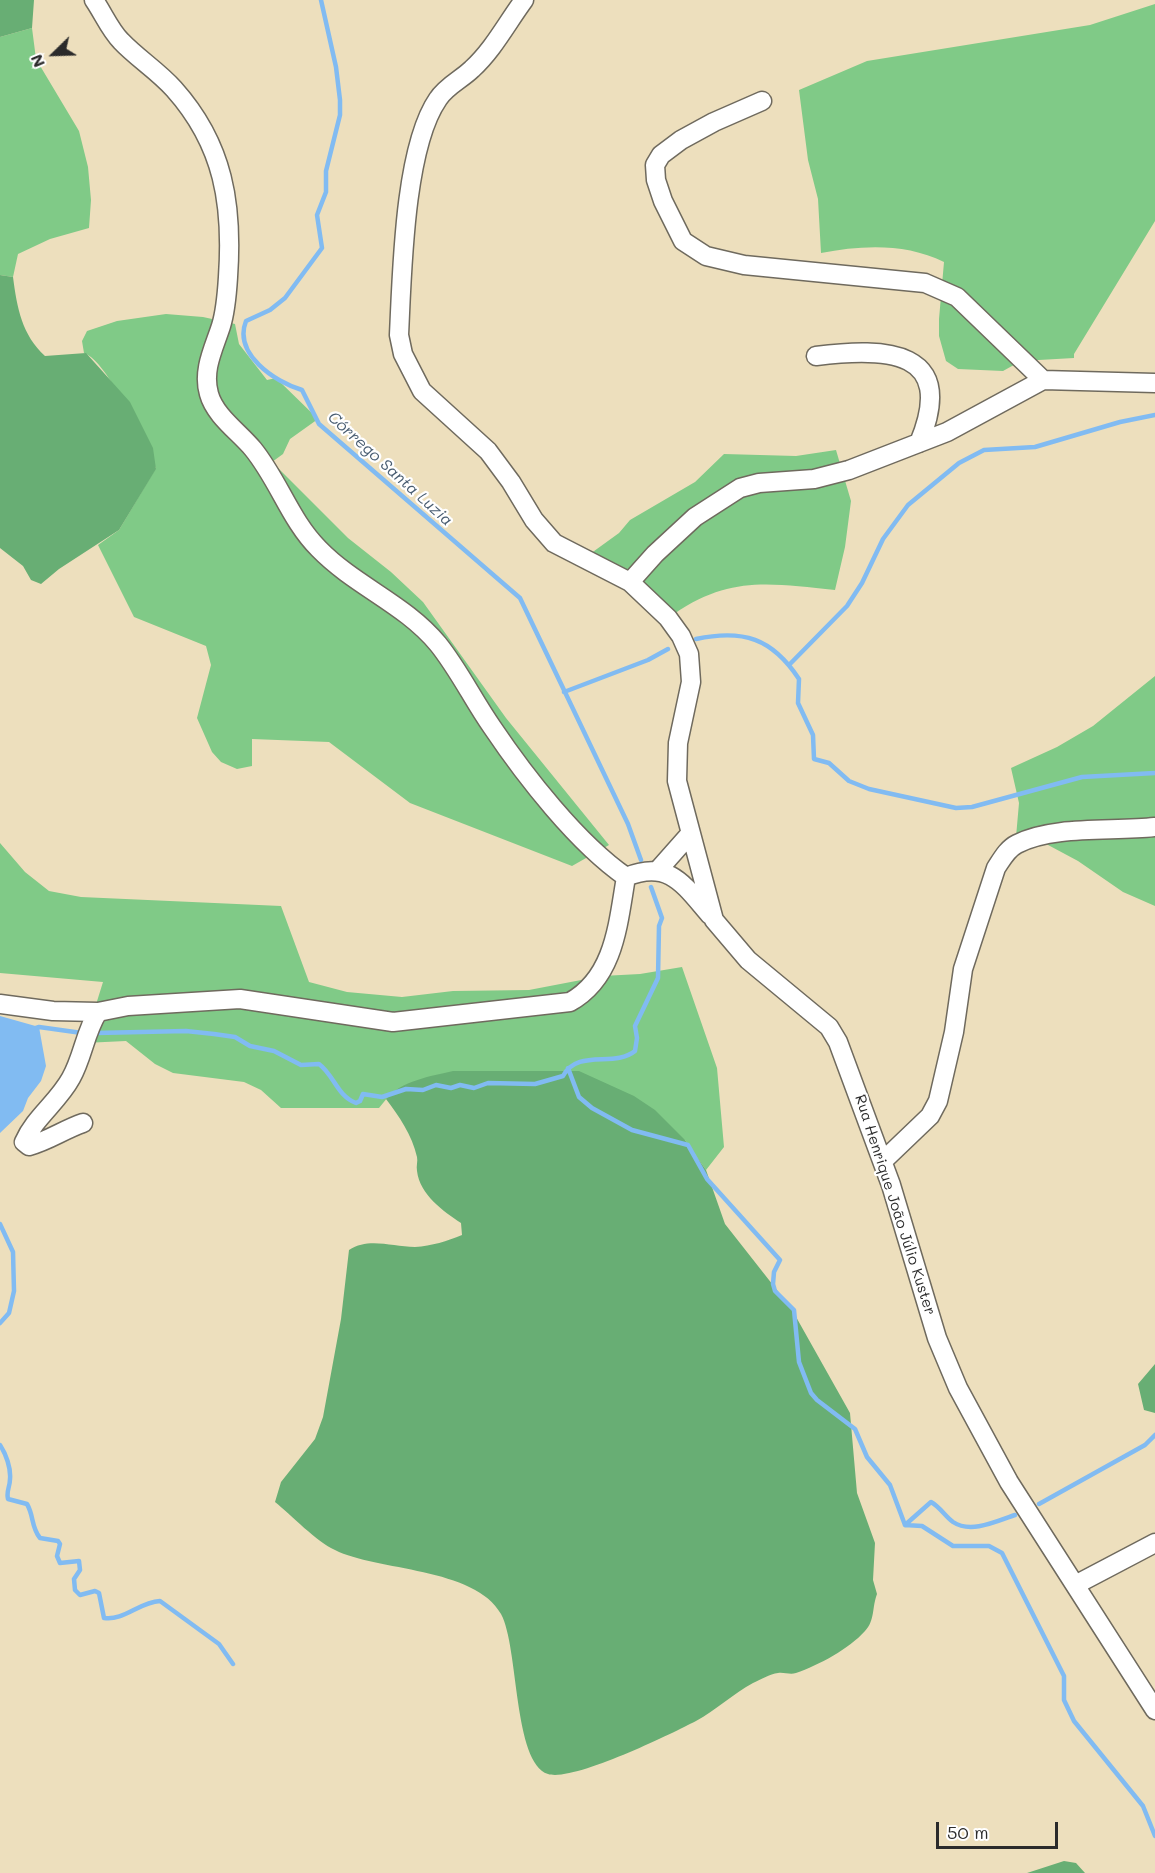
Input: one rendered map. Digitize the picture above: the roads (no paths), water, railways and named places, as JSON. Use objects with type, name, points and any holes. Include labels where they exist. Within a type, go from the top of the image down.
[{"type":"street","points":[[94,0],[122,43],[174,89],[188,108],[214,157],[226,188],[230,215],[228,288],[222,323],[210,358],[206,380],[209,397],[221,415],[264,463],[289,511],[304,533],[339,567],[403,611],[438,644],[491,726],[528,776],[595,854],[626,877]]},
{"type":"street","name":"Rua Henrique João Júlio Kuster","points":[[524,0],[513,19],[473,69],[439,96],[428,116],[407,210],[399,335],[403,354],[422,391],[488,451],[546,536],[564,549],[630,582],[668,618],[681,636],[689,654],[691,682],[676,760],[677,781],[714,920],[748,960],[829,1027],[852,1075],[883,1161],[937,1338],[958,1388],[1009,1482],[1077,1584],[1155,1710]]},
{"type":"street","points":[[762,101],[714,122],[681,140],[661,156],[655,165],[656,180],[663,201],[683,240],[706,256],[744,265],[925,283],[957,297],[1043,380]]},
{"type":"street","points":[[816,356],[860,351],[882,352],[919,368],[930,389],[930,398],[928,420],[919,443]]},
{"type":"street","points":[[630,582],[655,554],[695,517],[727,494],[759,483],[823,477],[919,443],[947,432],[1043,380],[1155,383]]},
{"type":"street","points":[[883,1161],[930,1116],[938,1101],[954,1032],[963,969],[996,868],[1005,854],[1016,844],[1055,833],[1155,826]]},
{"type":"street","points":[[658,869],[690,834]]},
{"type":"street","points":[[626,877],[641,870],[658,869],[683,886],[714,920]]},
{"type":"street","points":[[0,1004],[53,1011],[98,1012],[128,1006],[240,999],[393,1022],[570,1002],[591,988],[604,968],[618,925],[626,877]]},
{"type":"street","points":[[83,1123],[40,1143],[29,1146],[24,1142],[36,1121],[62,1094],[72,1077],[92,1022],[98,1012]]},
{"type":"street","points":[[1077,1584],[1155,1543]]},
{"type":"water","points":[[0,1016],[39,1027],[46,1066],[41,1081],[28,1098],[23,1111],[0,1133]]},
{"type":"waterway","name":"Córrego Santa Luzia","points":[[321,0],[336,67],[340,100],[340,115],[326,171],[326,192],[317,215],[322,248],[285,298],[270,310],[246,321],[245,345],[259,365],[269,373],[302,390],[319,424],[520,598],[628,824],[641,860]]},
{"type":"waterway","points":[[789,665],[847,606],[862,583],[883,539],[908,505],[959,463],[984,450],[1035,447],[1120,422],[1155,415]]},
{"type":"waterway","points":[[696,639],[728,635],[742,636],[755,640],[778,654],[799,679],[798,703],[813,735],[814,759],[829,763],[849,781],[869,789],[956,808],[972,807],[1082,777],[1155,773]]},
{"type":"waterway","points":[[564,692],[648,660],[668,649]]},
{"type":"waterway","name":"Córrego Santa Luzia","points":[[96,1033],[186,1031],[235,1037],[250,1046],[274,1051],[301,1065],[319,1064],[344,1096],[356,1103],[360,1101],[363,1094],[382,1097],[406,1089],[423,1090],[436,1085],[451,1088],[460,1085],[474,1088],[488,1083],[535,1084],[563,1076],[570,1068],[587,1060],[617,1058],[635,1051],[637,1038],[635,1026],[658,978],[659,926],[662,918],[651,887]]},
{"type":"waterway","name":"Córrego Santa Luzia","points":[[33,1029],[39,1027],[82,1033]]},
{"type":"waterway","points":[[568,1068],[579,1097],[592,1108],[632,1130],[688,1145],[707,1179],[780,1260],[774,1272],[773,1284],[775,1291],[794,1310],[799,1362],[811,1393],[855,1429],[867,1457],[890,1485],[905,1525]]},
{"type":"waterway","points":[[0,1224],[13,1252],[14,1291],[9,1313],[0,1323]]},
{"type":"waterway","points":[[1039,1504],[1145,1445],[1155,1435]]},
{"type":"waterway","points":[[0,1445],[10,1470],[8,1499],[27,1504],[35,1530],[40,1538],[58,1541],[60,1544],[57,1556],[60,1563],[79,1561],[80,1570],[74,1579],[75,1590],[80,1595],[95,1591],[99,1593],[104,1618],[118,1617],[145,1604],[160,1601],[219,1644],[233,1664]]},
{"type":"waterway","points":[[905,1525],[931,1502],[953,1522],[968,1527],[992,1523],[1015,1515]]},
{"type":"waterway","points":[[905,1525],[922,1526],[953,1546],[989,1546],[1002,1553],[1064,1676],[1064,1700],[1074,1721],[1143,1806],[1155,1836]]}]
